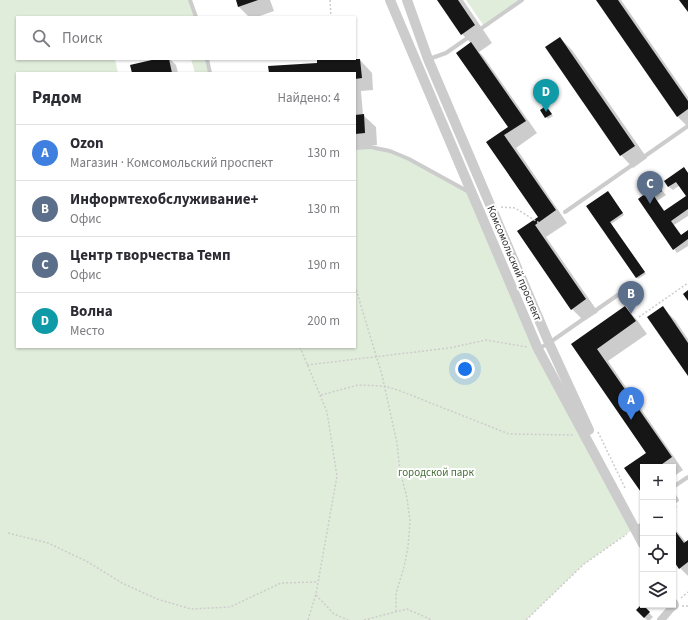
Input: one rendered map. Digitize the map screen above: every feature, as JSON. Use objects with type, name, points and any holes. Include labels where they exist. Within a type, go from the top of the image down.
[{"type":"street","name":"Комсомольский проспект","points":[[390,0],[538,348],[585,435],[639,526]]},
{"type":"street","name":"Комсомольский проспект","points":[[407,0],[428,59],[549,343],[639,526],[641,536]]},
{"type":"street","points":[[660,620],[670,608]]},
{"type":"lane","points":[[190,0],[196,16]]},
{"type":"lane","points":[[428,59],[446,53],[522,0]]},
{"type":"lane","points":[[207,60],[210,72]]},
{"type":"lane","points":[[565,212],[688,126]]},
{"type":"lane","points":[[356,148],[370,147],[390,151],[410,159],[473,194]]},
{"type":"lane","points":[[538,348],[549,343],[622,292]]},
{"type":"lane","points":[[676,485],[688,477]]},
{"type":"path","points":[[330,0],[331,16]]},
{"type":"path","points":[[499,207],[515,208],[544,226]]},
{"type":"path","points":[[639,317],[688,283]]},
{"type":"path","points":[[356,289],[384,386],[394,430],[400,471],[408,498],[410,521],[407,554],[396,593],[396,612]]},
{"type":"path","points":[[307,365],[449,348],[486,340],[538,348]]},
{"type":"path","points":[[300,348],[327,412],[337,476],[316,594],[308,620]]},
{"type":"path","points":[[320,396],[358,385],[384,386],[398,390],[510,434],[585,435]]},
{"type":"path","points":[[526,620],[584,564],[639,526]]},
{"type":"path","points":[[8,533],[48,543],[88,562],[122,583],[157,599],[191,609],[230,607],[282,584],[318,582]]},
{"type":"path","points":[[316,594],[334,614],[348,620]]},
{"type":"path","points":[[364,620],[408,609],[432,620]]},
{"type":"green space","name":"городской парк","points":[[0,0],[189,0],[196,16],[16,16],[16,60],[115,60],[118,72],[16,72],[16,348],[356,348],[356,148],[390,151],[473,194],[538,349],[635,528],[584,564],[526,620],[0,620]]},
{"type":"green space","points":[[466,0],[522,0],[484,26]]},
{"type":"green space","points":[[191,60],[207,60],[210,72],[195,72]]},
{"type":"building","points":[[236,0],[258,0],[238,7]]},
{"type":"building","points":[[437,0],[458,0],[475,25],[461,35]]},
{"type":"building","points":[[596,0],[618,0],[688,101],[688,109],[677,117]]},
{"type":"building","points":[[679,0],[688,0],[688,12]]},
{"type":"building","points":[[560,37],[635,146],[620,156],[545,47]]},
{"type":"building","points":[[471,42],[526,121],[504,135],[556,210],[535,225],[586,299],[571,310],[517,231],[538,217],[486,142],[508,127],[456,53]]},
{"type":"building","points":[[360,59],[362,78],[356,79],[356,72],[269,72],[268,66],[317,63],[317,60]]},
{"type":"building","points":[[152,60],[169,60],[172,72],[132,72],[130,65]]},
{"type":"building","points":[[546,106],[552,114],[545,118],[540,110]]},
{"type":"building","points":[[364,114],[365,133],[356,134],[356,115]]},
{"type":"building","points":[[684,167],[688,173],[688,209],[671,221],[681,235],[688,230],[688,239],[673,250],[638,199],[658,184],[662,191],[654,196],[664,211],[686,196],[676,182],[668,187],[664,181]]},
{"type":"building","points":[[608,191],[623,213],[610,222],[645,272],[636,278],[586,206]]},
{"type":"building","points":[[688,290],[688,301],[683,294]]},
{"type":"building","points":[[625,306],[636,321],[597,349],[672,457],[662,464],[640,464],[640,491],[624,468],[646,453],[571,344]]},
{"type":"building","points":[[663,306],[688,343],[688,376],[647,317]]},
{"type":"building","points":[[676,532],[684,543],[688,540],[688,562],[679,569],[676,564]]},
{"type":"building","points":[[640,606],[640,608],[646,608],[650,612],[644,618],[636,610]]},
{"type":"place","name":"Волна","points":[[546,112]]},
{"type":"place","name":"Центр творчества Темп","points":[[650,204]]},
{"type":"place","name":"Информтехобслуживание+","points":[[631,314]]},
{"type":"place","name":"Ozon","points":[[631,420]]}]
